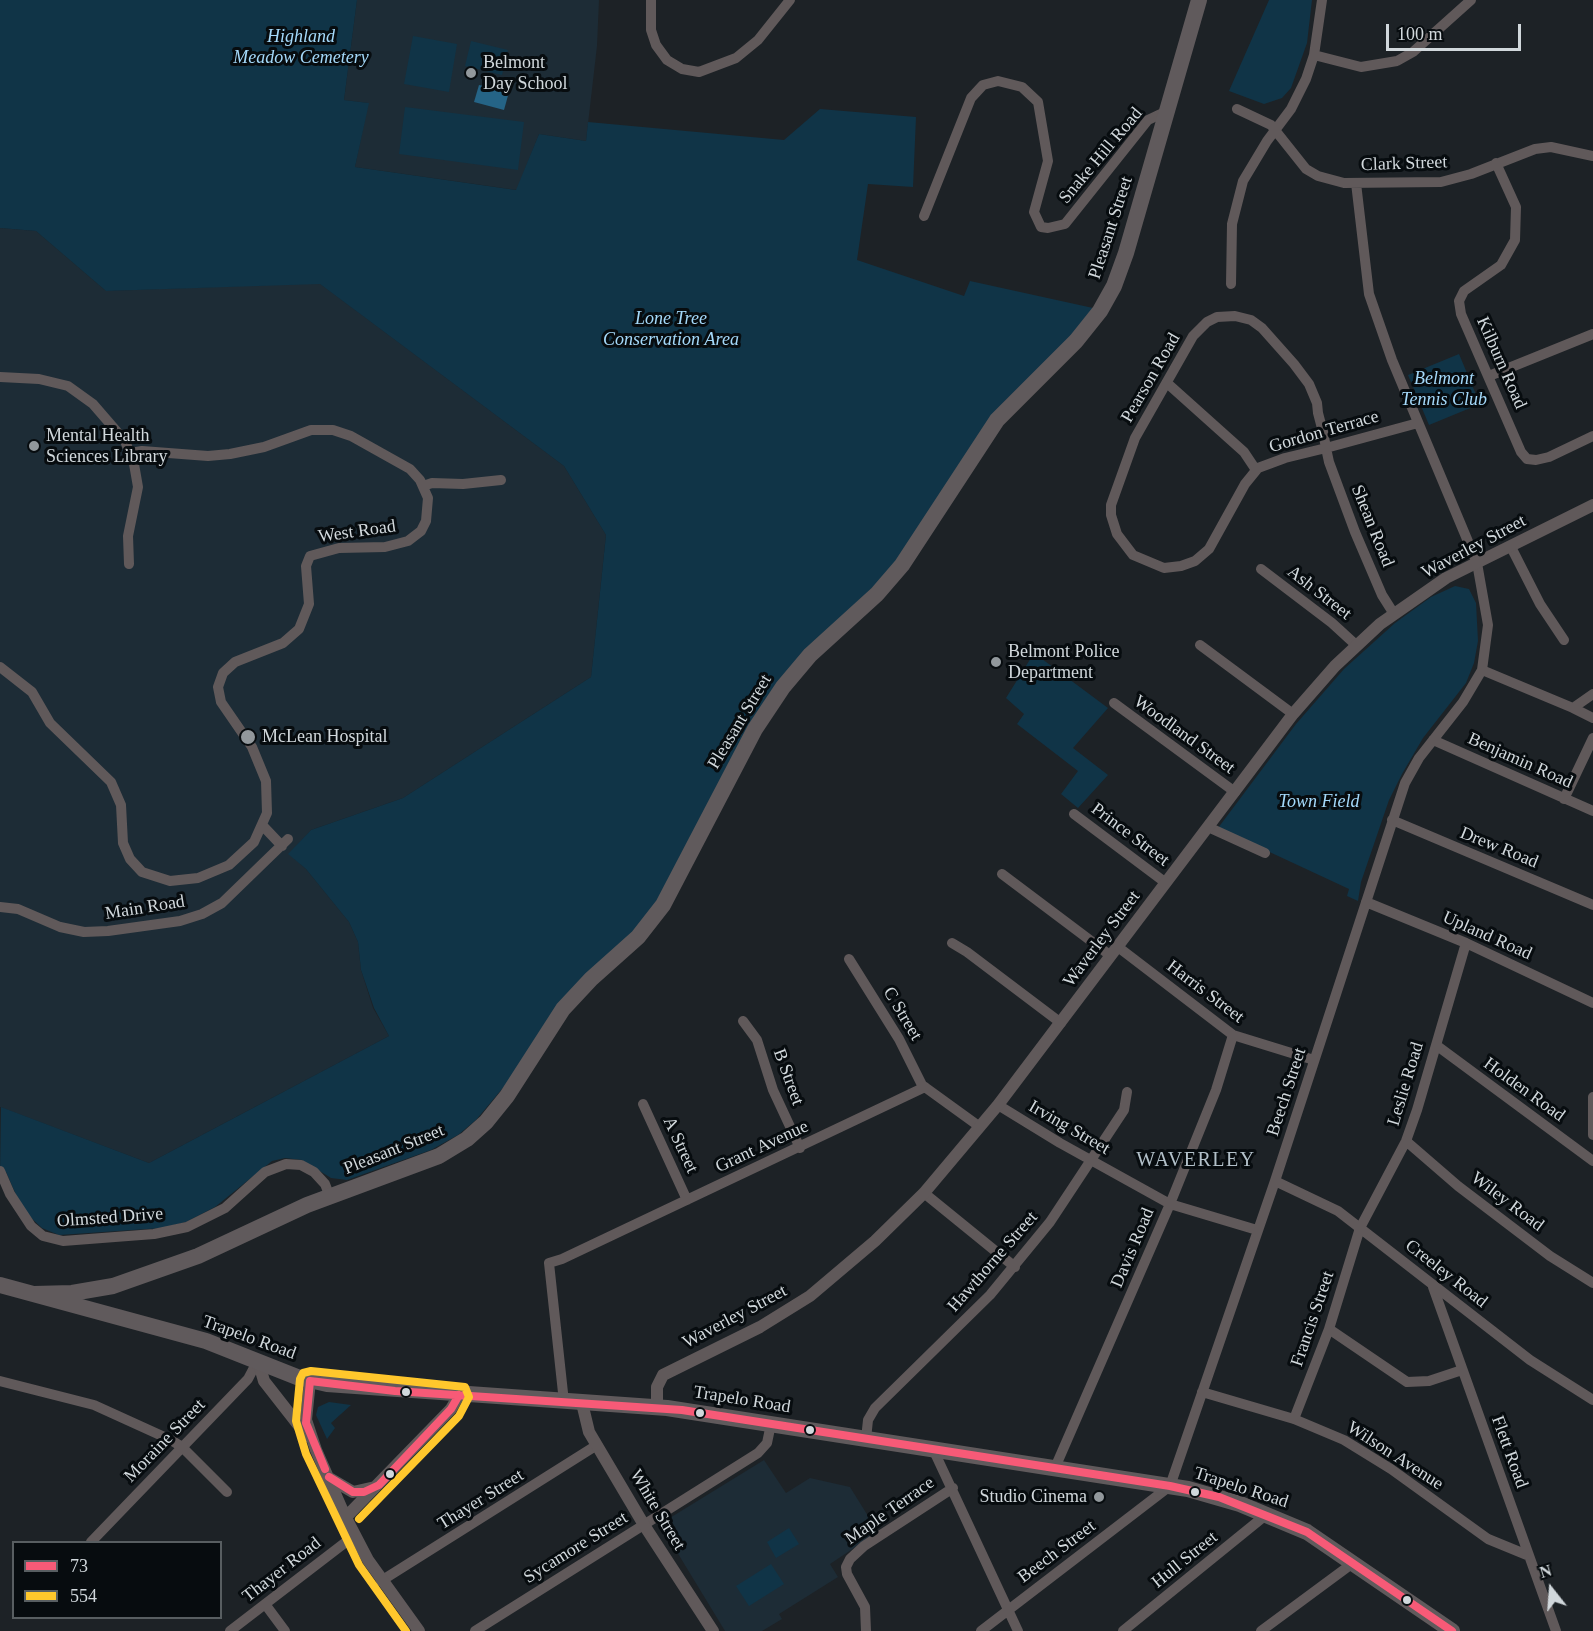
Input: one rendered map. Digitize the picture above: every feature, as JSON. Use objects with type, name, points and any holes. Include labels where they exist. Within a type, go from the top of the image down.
[{"type":"main road","name":"Pleasant Street","points":[[34,1294],[72,1293],[127,1282],[211,1250],[330,1197],[432,1159],[473,1134],[500,1105],[563,1009],[651,922],[673,886],[755,729],[783,687],[817,648],[877,594],[902,565],[997,420],[1076,341],[1100,310],[1114,286],[1123,261],[1199,0]]},
{"type":"main road","points":[[107,1314],[114,1294],[127,1282]]},
{"type":"main road","name":"Trapelo Road","points":[[0,1286],[206,1341],[310,1381],[395,1391],[657,1407],[1054,1470],[1170,1486],[1219,1497],[1267,1514],[1307,1532],[1452,1631]]},
{"type":"street","points":[[651,0],[651,30],[656,45],[667,60],[682,69],[699,72],[736,58],[758,40],[790,0]]},
{"type":"street","points":[[1231,284],[1233,224],[1237,201],[1251,165],[1295,102],[1314,55],[1322,0]]},
{"type":"street","points":[[1314,55],[1361,67],[1397,61],[1413,52],[1472,0]]},
{"type":"street","name":"Snake Hill Road","points":[[924,216],[971,98],[982,85],[998,81],[1022,87],[1038,102],[1048,161],[1034,212],[1041,227],[1048,228],[1065,224],[1148,120],[1167,111]]},
{"type":"street","name":"Clark Street","points":[[1237,109],[1262,120],[1275,129],[1298,162],[1310,172],[1326,179],[1356,183],[1441,182],[1472,174],[1535,149],[1551,147],[1593,156]]},
{"type":"street","name":"Kilburn Road","points":[[1496,163],[1516,207],[1515,240],[1501,265],[1471,284],[1459,301],[1461,314],[1521,452],[1527,459],[1550,457],[1593,436]]},
{"type":"street","name":"Beech Street","points":[[981,1631],[1170,1486],[1275,1181],[1405,783],[1433,740],[1463,702],[1482,670],[1488,625],[1476,563],[1418,423],[1369,294],[1356,183]]},
{"type":"street","name":"Pearson Road","points":[[1111,505],[1135,438],[1193,336],[1212,319],[1235,316],[1258,324]]},
{"type":"street","name":"Shean Road","points":[[1258,324],[1309,384],[1317,403],[1326,448],[1355,532],[1382,595],[1394,614]]},
{"type":"street","points":[[1489,376],[1593,334]]},
{"type":"street","points":[[0,377],[46,380],[75,390],[104,415],[122,437],[130,453],[138,487],[128,536],[129,564]]},
{"type":"street","points":[[1167,382],[1244,452],[1256,470]]},
{"type":"street","name":"Gordon Terrace","points":[[1111,505],[1111,515],[1117,534],[1133,555],[1164,568],[1181,566],[1195,561],[1209,549],[1241,491],[1256,470],[1285,458],[1418,423]]},
{"type":"street","points":[[130,453],[142,451],[208,456],[230,454],[256,450],[317,429],[346,433],[406,466],[423,486],[432,483],[463,484],[501,480]]},
{"type":"street","name":"West Road","points":[[0,667],[32,692],[50,723],[111,782],[121,805],[121,831],[125,849],[133,864],[148,875],[177,881],[198,879],[215,873],[241,856],[263,826],[268,807],[264,775],[252,747],[222,706],[219,692],[221,678],[235,662],[283,643],[299,629],[309,604],[306,566],[310,556],[339,548],[391,546],[408,541],[417,534],[426,521],[429,510],[423,486]]},
{"type":"street","name":"Waverley Street","points":[[657,1407],[657,1387],[663,1375],[760,1328],[810,1296],[875,1241],[924,1193],[998,1105],[1293,714],[1320,681],[1356,645],[1394,614],[1446,578],[1591,509]]},
{"type":"street","points":[[1511,547],[1540,604],[1564,640]]},
{"type":"street","name":"Ash Street","points":[[1261,568],[1332,623],[1356,645]]},
{"type":"street","points":[[1200,645],[1293,714]]},
{"type":"street","points":[[1482,670],[1593,718]]},
{"type":"street","points":[[1573,708],[1593,694]]},
{"type":"street","name":"Woodland Street","points":[[1114,704],[1234,792]]},
{"type":"street","points":[[1564,799],[1593,738]]},
{"type":"street","name":"Benjamin Road","points":[[1433,740],[1593,812]]},
{"type":"street","name":"Prince Street","points":[[1074,814],[1166,883]]},
{"type":"street","name":"Drew Road","points":[[1392,820],[1593,905]]},
{"type":"street","name":"Main Road","points":[[0,907],[24,910],[60,927],[84,932],[180,921],[202,914],[222,903],[285,842],[263,826]]},
{"type":"street","points":[[1209,827],[1265,853]]},
{"type":"street","name":"Harris Street","points":[[1002,874],[1233,1035],[1314,1060]]},
{"type":"street","name":"Upland Road","points":[[1366,902],[1466,943],[1593,1003]]},
{"type":"street","points":[[952,943],[1061,1023]]},
{"type":"street","name":"Leslie Road","points":[[1360,1228],[1406,1141],[1466,943]]},
{"type":"street","name":"C Street","points":[[849,958],[899,1039],[925,1087]]},
{"type":"street","name":"B Street","points":[[743,1021],[757,1040],[773,1090],[800,1148]]},
{"type":"street","name":"Davis Road","points":[[1054,1470],[1170,1204],[1216,1090],[1233,1035]]},
{"type":"street","name":"Holden Road","points":[[1436,1045],[1593,1161]]},
{"type":"street","points":[[925,1087],[980,1127]]},
{"type":"street","name":"Grant Avenue","points":[[564,1402],[549,1263],[800,1148],[925,1087]]},
{"type":"street","name":"Hawthorne Street","points":[[866,1439],[868,1420],[876,1408],[958,1328],[1015,1267],[1050,1222],[1124,1110],[1127,1092]]},
{"type":"street","points":[[1593,1097],[1593,1135]]},
{"type":"street","name":"A Street","points":[[643,1104],[687,1200]]},
{"type":"street","name":"Irving Street","points":[[998,1105],[1170,1204],[1257,1230]]},
{"type":"street","name":"Wiley Road","points":[[1406,1141],[1458,1186],[1550,1256],[1593,1283]]},
{"type":"street","name":"Olmsted Drive","points":[[0,1171],[10,1194],[31,1226],[43,1236],[63,1241],[154,1234],[187,1227],[225,1208],[265,1172],[286,1164],[310,1168],[322,1180],[330,1197]]},
{"type":"street","name":"Creeley Road","points":[[1275,1181],[1324,1203],[1360,1228],[1530,1360],[1593,1400]]},
{"type":"street","points":[[924,1193],[1015,1267]]},
{"type":"street","name":"Francis Street","points":[[1294,1419],[1329,1329],[1360,1228]]},
{"type":"street","name":"Flett Road","points":[[1432,1284],[1556,1631]]},
{"type":"street","points":[[1329,1329],[1407,1382],[1429,1381],[1462,1370]]},
{"type":"street","points":[[258,1360],[264,1381],[316,1450]]},
{"type":"street","name":"Moraine Street","points":[[92,1541],[248,1379],[258,1360]]},
{"type":"street","points":[[0,1380],[109,1411],[182,1447],[227,1492]]},
{"type":"street","points":[[310,1381],[306,1419],[316,1450],[346,1517],[381,1581],[419,1631]]},
{"type":"street","name":"Wilson Avenue","points":[[1202,1392],[1294,1419],[1344,1440],[1391,1468],[1488,1539],[1527,1555]]},
{"type":"street","points":[[346,1517],[451,1409],[459,1395]]},
{"type":"street","name":"White Street","points":[[582,1403],[587,1428],[644,1525],[713,1631]]},
{"type":"street","name":"Sycamore Street","points":[[474,1631],[762,1450],[767,1443],[771,1424]]},
{"type":"street","name":"Thayer Street","points":[[381,1581],[597,1445]]},
{"type":"street","points":[[933,1449],[1018,1631]]},
{"type":"street","points":[[327,1473],[353,1492],[364,1492],[379,1485]]},
{"type":"street","name":"Maple Terrace","points":[[866,1631],[865,1606],[847,1574],[848,1564],[864,1546],[953,1488]]},
{"type":"street","name":"Hull Street","points":[[1123,1631],[1267,1514]]},
{"type":"street","name":"Thayer Road","points":[[230,1631],[355,1535]]},
{"type":"street","points":[[1261,1631],[1353,1563]]},
{"type":"street","points":[[265,1604],[285,1631]]},
{"type":"shaded area","name":"Belmont Day School","points":[[357,0],[599,0],[597,46],[586,141],[539,134],[517,190],[355,167],[368,103],[344,100]]},
{"type":"shaded area","points":[[479,85],[509,92],[504,110],[474,102]]},
{"type":"shaded area","name":"McLean Hospital","points":[[0,228],[36,231],[106,291],[319,283],[564,466],[606,535],[591,677],[403,798],[311,830],[289,854],[306,869],[349,922],[358,942],[361,970],[373,1008],[389,1036],[149,1163],[0,1107]]},
{"type":"shaded area","points":[[764,1460],[786,1493],[810,1478],[850,1487],[878,1532],[830,1564],[838,1577],[779,1614],[782,1619],[762,1631],[725,1631],[660,1524]]},
{"type":"green space","name":"Lone Tree Conservation Area","points":[[0,0],[357,0],[344,100],[369,103],[355,167],[516,190],[539,134],[586,141],[588,122],[784,140],[820,109],[916,117],[913,187],[868,184],[857,260],[964,296],[970,281],[1093,308],[1064,345],[1004,402],[892,569],[813,644],[652,910],[476,1120],[458,1135],[431,1150],[347,1180],[331,1178],[302,1160],[285,1158],[272,1161],[215,1207],[186,1222],[162,1228],[59,1235],[42,1228],[28,1215],[6,1172],[0,1174],[1,1107],[149,1163],[389,1036],[374,1008],[361,970],[358,942],[349,922],[306,869],[288,854],[311,830],[403,798],[591,677],[606,535],[564,466],[320,284],[106,291],[36,231],[0,228]]},
{"type":"green space","points":[[1269,0],[1312,0],[1307,43],[1291,88],[1282,98],[1264,104],[1229,91]]},
{"type":"green space","points":[[413,36],[457,44],[449,92],[404,84]]},
{"type":"green space","points":[[471,41],[508,50],[502,75],[465,66]]},
{"type":"green space","points":[[405,107],[524,122],[518,170],[399,154]]},
{"type":"green space","name":"Belmont Tennis Club","points":[[1459,354],[1480,404],[1429,425],[1408,375]]},
{"type":"green space","name":"Town Field","points":[[1455,586],[1469,589],[1476,603],[1478,641],[1474,663],[1466,683],[1423,738],[1389,800],[1361,882],[1358,901],[1347,896],[1349,889],[1218,828],[1296,724],[1344,669],[1395,623],[1431,597]]},
{"type":"green space","points":[[1034,653],[1108,708],[1073,748],[1108,775],[1078,808],[1061,794],[1078,771],[1017,724],[1024,714],[1006,698]]},
{"type":"green space","points":[[329,1402],[351,1405],[331,1423],[335,1428],[327,1439],[316,1415],[318,1407]]},
{"type":"green space","points":[[789,1528],[799,1544],[776,1558],[767,1542]]},
{"type":"green space","points":[[771,1564],[784,1584],[749,1606],[736,1586]]},
{"type":"transit line","name":"554","points":[[359,1519],[459,1416],[469,1397],[465,1387],[311,1371],[303,1373],[300,1379],[296,1421],[306,1454],[359,1565],[406,1631]]},
{"type":"transit line","name":"73","points":[[325,1469],[306,1423],[310,1381],[395,1391],[682,1410],[1170,1486],[1219,1497],[1307,1532],[1452,1631]]},
{"type":"transit line","name":"73","points":[[329,1477],[353,1492],[364,1492],[379,1485],[451,1409],[459,1395]]},
{"type":"place","name":"Belmont Day School","points":[[471,73]]},
{"type":"place","name":"Mental Health Sciences Library","points":[[34,446]]},
{"type":"place","name":"Belmont Police Department","points":[[996,662]]},
{"type":"place","name":"McLean Hospital","points":[[248,737]]},
{"type":"place","name":"Studio Cinema","points":[[1099,1497]]},
{"type":"district","name":"WAVERLEY","points":[[1196,1161]]},
{"type":"park label","name":"Highland Meadow Cemetery","points":[[301,47]]}]
